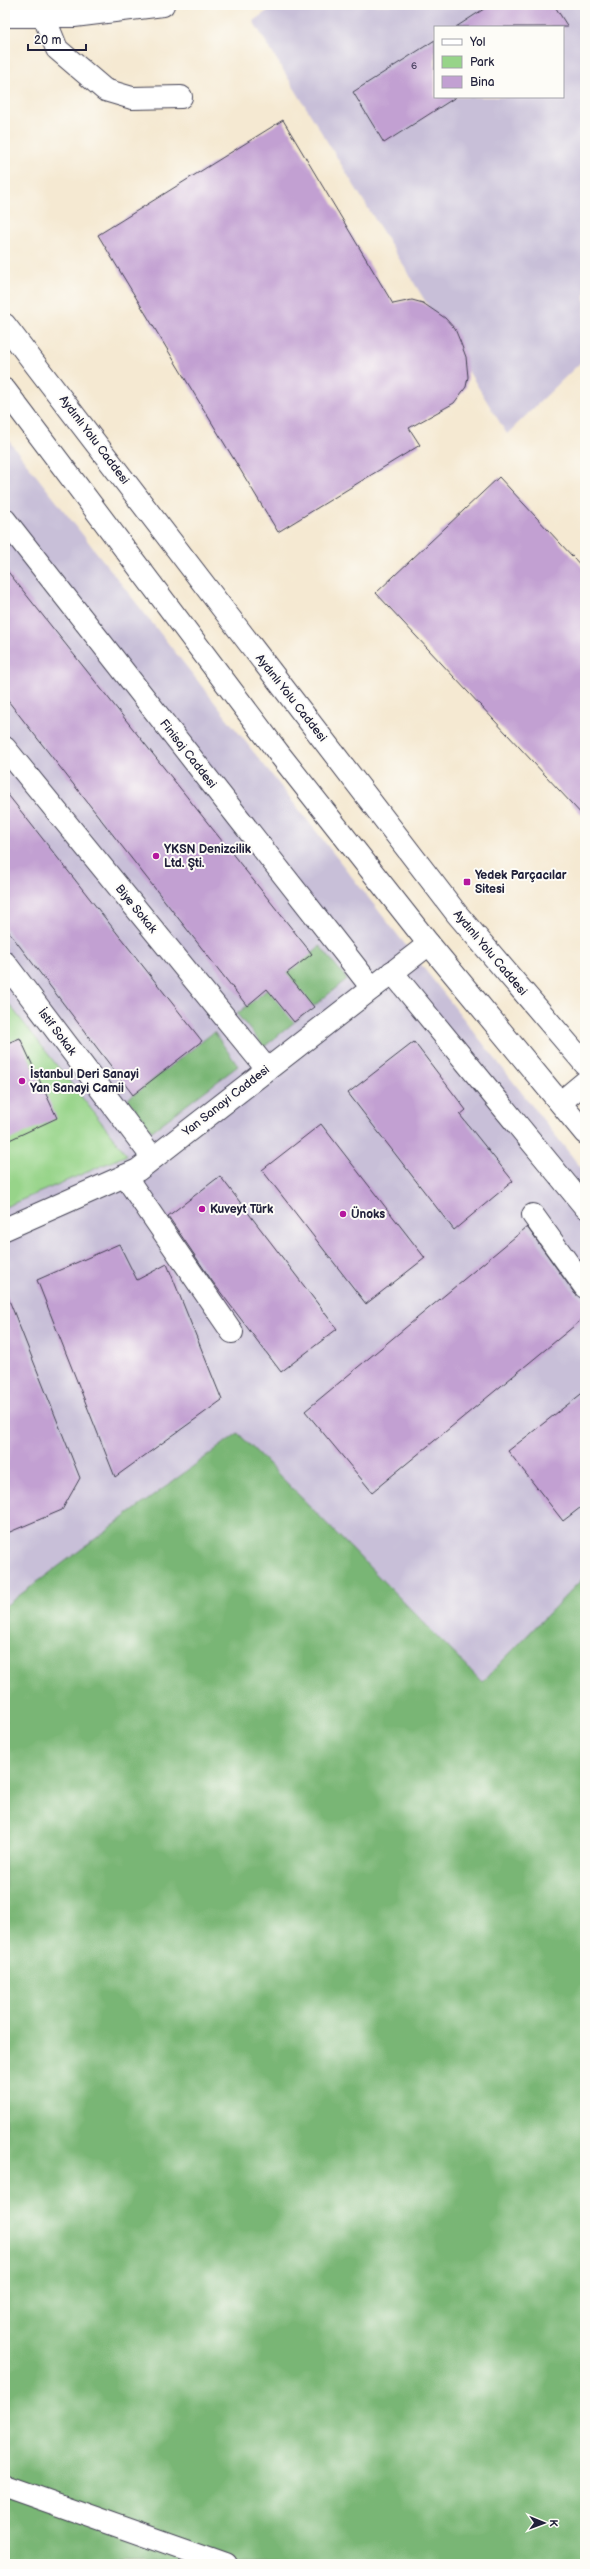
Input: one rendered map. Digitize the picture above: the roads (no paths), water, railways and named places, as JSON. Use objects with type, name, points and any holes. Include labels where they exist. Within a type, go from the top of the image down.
[{"type":"street","points":[[5,16],[74,16],[163,5]]},
{"type":"street","points":[[44,17],[57,49],[105,90],[132,98],[181,97]]},
{"type":"street","name":"Aydınlı Yolu Caddesi","points":[[5,325],[457,914],[585,1064]]},
{"type":"street","points":[[5,390],[280,755],[429,944],[561,1102],[585,1133]]},
{"type":"street","name":"Finisaj Caddesi","points":[[5,520],[372,988]]},
{"type":"street","name":"Biye Sokak","points":[[5,748],[267,1069]]},
{"type":"street","name":"Yan Sanayi Caddesi","points":[[5,1229],[138,1170],[429,944]]},
{"type":"street","name":"İstif Sokak","points":[[5,963],[153,1158]]},
{"type":"street","points":[[392,972],[585,1207]]},
{"type":"street","points":[[561,1102],[585,1082]]},
{"type":"street","points":[[125,1176],[232,1332]]},
{"type":"street","points":[[533,1215],[585,1287]]},
{"type":"street","points":[[5,2486],[226,2564]]},
{"type":"place","name":"YKSN Denizcilik Ltd. Şti.","points":[[156,856]]},
{"type":"place","name":"Yedek Parçacılar Sitesi","points":[[467,882]]},
{"type":"place","name":"İstanbul Deri Sanayi Yan Sanayi Camii","points":[[22,1081]]},
{"type":"place","name":"Kuveyt Türk","points":[[202,1209]]},
{"type":"place","name":"Ünoks","points":[[343,1214]]}]
